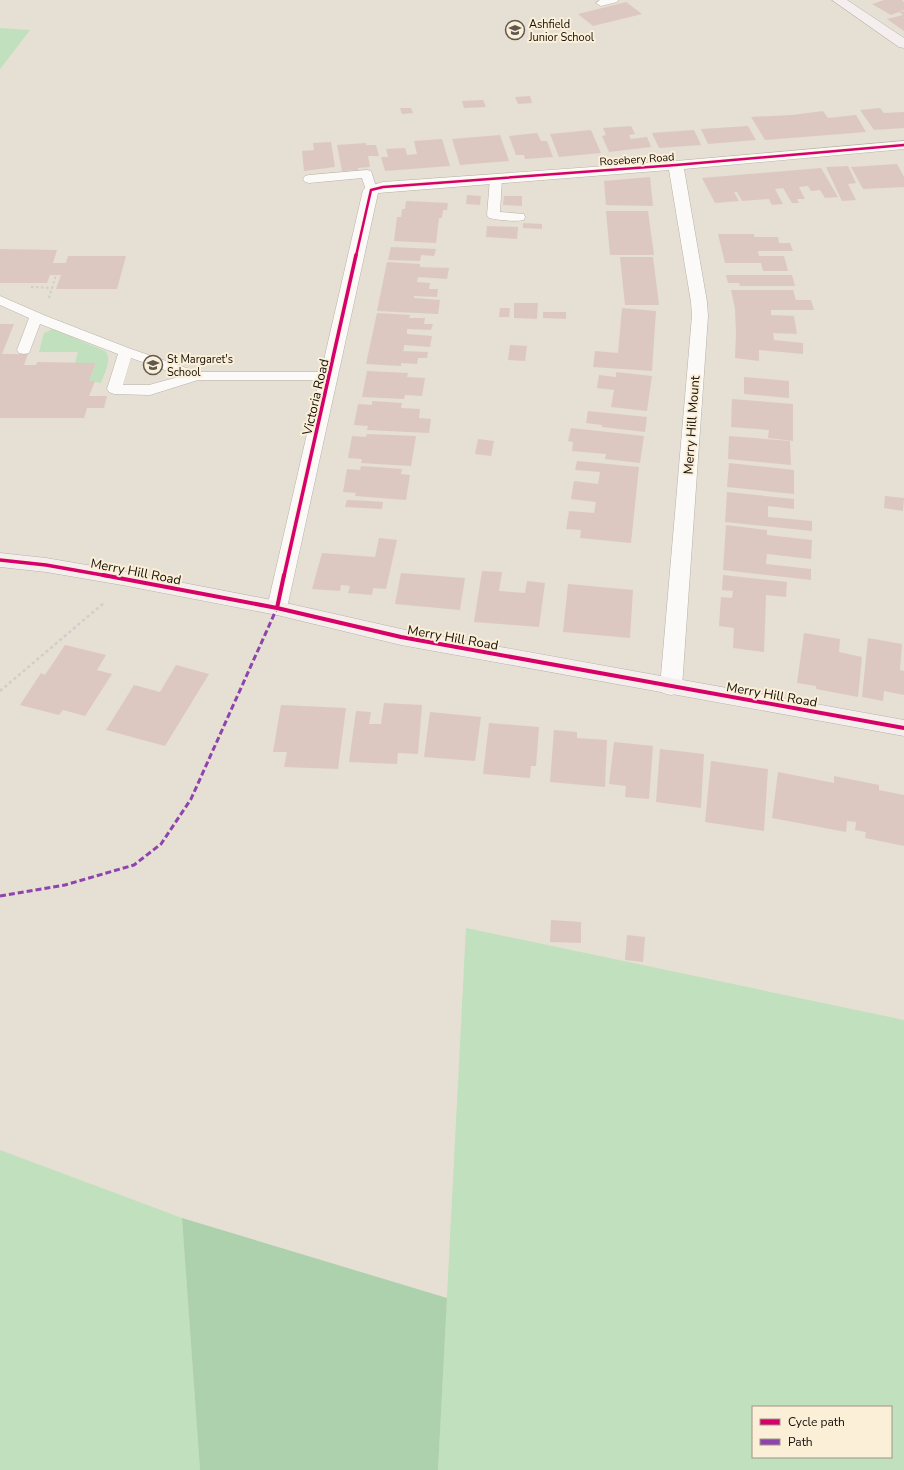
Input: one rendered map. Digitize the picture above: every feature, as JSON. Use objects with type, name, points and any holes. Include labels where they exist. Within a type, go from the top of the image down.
[{"type":"street","points":[[838,0],[904,44]]},
{"type":"street","name":"Rosebery Road","points":[[372,190],[384,187],[676,165],[904,145]]},
{"type":"street","name":"Merry Hill Mount","points":[[671,687],[700,316],[698,295],[676,165]]},
{"type":"street","name":"Victoria Road","points":[[276,608],[372,190]]},
{"type":"street","name":"Merry Hill Road","points":[[0,560],[46,565],[122,578],[276,608],[401,637],[904,728]]},
{"type":"lane","points":[[601,3],[613,0]]},
{"type":"lane","points":[[309,179],[367,174],[372,190]]},
{"type":"lane","points":[[496,178],[494,215],[519,217]]},
{"type":"lane","points":[[0,300],[36,317],[126,352],[198,376]]},
{"type":"lane","points":[[24,350],[36,317]]},
{"type":"lane","points":[[126,352],[114,389],[150,390],[198,376],[330,376]]},
{"type":"path","points":[[0,691],[104,603],[122,578]]},
{"type":"green space","points":[[0,28],[30,30],[0,69]]},
{"type":"green space","points":[[53,329],[105,351],[108,362],[101,383],[89,381],[96,363],[75,363],[78,352],[39,352],[44,333]]},
{"type":"green space","points":[[466,928],[904,1020],[904,1470],[438,1470]]},
{"type":"green space","points":[[0,1150],[182,1218],[200,1470],[0,1470]]},
{"type":"green space","points":[[182,1218],[447,1298],[438,1470],[200,1470]]},
{"type":"building","points":[[884,0],[902,0],[904,2],[904,10],[891,15],[872,4]]},
{"type":"building","points":[[626,2],[642,14],[593,26],[578,14]]},
{"type":"building","points":[[904,11],[904,31],[887,19],[903,15],[899,12]]},
{"type":"building","points":[[530,96],[532,103],[518,104],[515,97]]},
{"type":"building","points":[[483,100],[486,107],[464,108],[462,101]]},
{"type":"building","points":[[400,108],[411,108],[413,113],[402,114]]},
{"type":"building","points":[[880,108],[884,113],[904,112],[904,128],[874,130],[860,110]]},
{"type":"building","points":[[823,111],[828,118],[856,115],[866,132],[765,140],[751,117],[792,115]]},
{"type":"building","points":[[631,126],[635,134],[629,135],[631,139],[647,137],[651,147],[609,152],[602,136],[606,135],[603,128]]},
{"type":"building","points":[[748,126],[756,140],[708,144],[701,129]]},
{"type":"building","points":[[591,130],[601,153],[559,157],[550,134]]},
{"type":"building","points":[[694,130],[701,145],[659,148],[652,133]]},
{"type":"building","points":[[537,133],[541,141],[547,141],[553,157],[525,159],[524,155],[516,155],[509,136]]},
{"type":"building","points":[[500,135],[509,161],[460,165],[452,139]]},
{"type":"building","points":[[442,139],[450,166],[385,171],[381,157],[388,157],[386,149],[405,148],[407,155],[417,154],[414,141]]},
{"type":"building","points":[[331,142],[335,167],[304,171],[302,151],[314,150],[313,143]]},
{"type":"building","points":[[366,143],[366,145],[376,145],[379,156],[368,156],[370,167],[358,168],[358,170],[342,171],[337,145]]},
{"type":"building","points":[[897,164],[904,177],[904,187],[863,189],[851,167]]},
{"type":"building","points":[[848,166],[856,183],[848,184],[856,200],[842,201],[826,167]]},
{"type":"building","points":[[821,168],[838,197],[825,198],[820,190],[811,191],[808,186],[799,187],[805,199],[797,199],[799,203],[792,203],[783,188],[775,189],[783,204],[772,205],[769,199],[742,201],[737,192],[734,192],[739,201],[715,203],[702,178]]},
{"type":"building","points":[[650,177],[653,206],[606,205],[604,181]]},
{"type":"building","points":[[467,195],[481,196],[480,205],[466,204]]},
{"type":"building","points":[[504,196],[522,196],[522,206],[503,205]]},
{"type":"building","points":[[406,201],[448,203],[447,210],[443,210],[442,218],[439,218],[436,243],[394,241],[397,217],[401,217],[402,209],[405,209]]},
{"type":"building","points":[[606,211],[648,211],[654,255],[610,255]]},
{"type":"building","points":[[523,223],[542,224],[542,229],[523,228]]},
{"type":"building","points":[[487,226],[518,227],[517,239],[486,237]]},
{"type":"building","points":[[718,234],[754,234],[754,237],[778,237],[779,243],[790,243],[793,251],[758,251],[759,256],[784,256],[788,271],[763,271],[761,263],[725,263]]},
{"type":"building","points":[[391,247],[436,249],[434,256],[421,255],[420,261],[388,260]]},
{"type":"building","points":[[0,249],[57,250],[53,263],[66,263],[68,256],[126,256],[117,289],[56,289],[61,275],[50,275],[47,283],[0,283]]},
{"type":"building","points":[[620,257],[653,257],[659,305],[625,305]]},
{"type":"building","points":[[387,262],[420,264],[420,267],[449,268],[447,279],[418,277],[417,282],[430,283],[429,289],[438,289],[437,297],[414,296],[414,298],[440,300],[438,314],[377,311]]},
{"type":"building","points":[[726,275],[792,275],[795,286],[740,286],[739,283],[728,283]]},
{"type":"building","points":[[731,290],[793,290],[796,300],[811,300],[814,310],[771,310],[771,315],[794,316],[797,334],[773,333],[774,340],[803,343],[803,354],[759,350],[759,361],[735,358],[735,309]]},
{"type":"building","points":[[514,303],[538,303],[537,319],[514,318]]},
{"type":"building","points":[[500,308],[510,308],[509,317],[499,317]]},
{"type":"building","points":[[622,308],[656,311],[652,371],[593,367],[595,351],[618,353]]},
{"type":"building","points":[[543,312],[566,312],[566,319],[543,318]]},
{"type":"building","points":[[377,313],[410,315],[409,318],[425,318],[424,324],[433,324],[431,330],[407,329],[407,334],[432,336],[430,347],[404,345],[403,351],[428,352],[427,358],[418,358],[417,364],[401,363],[401,366],[366,364]]},
{"type":"building","points":[[0,324],[14,324],[2,354],[28,354],[24,365],[36,365],[37,362],[96,363],[89,381],[95,381],[89,396],[107,396],[104,408],[87,408],[84,418],[0,418]]},
{"type":"building","points":[[510,345],[527,346],[525,361],[508,360]]},
{"type":"building","points":[[367,371],[408,373],[407,377],[425,378],[422,396],[405,395],[404,399],[362,397]]},
{"type":"building","points":[[616,372],[652,376],[647,411],[611,407],[614,390],[597,388],[599,375],[616,377]]},
{"type":"building","points":[[744,377],[789,381],[789,398],[744,394]]},
{"type":"building","points":[[732,399],[793,404],[793,441],[768,438],[769,430],[731,427]]},
{"type":"building","points":[[372,401],[402,403],[401,408],[420,409],[419,418],[431,419],[429,433],[367,430],[368,426],[354,425],[358,404],[372,405]]},
{"type":"building","points":[[588,411],[647,417],[645,432],[602,427],[602,425],[586,423]]},
{"type":"building","points":[[571,428],[644,436],[640,463],[605,459],[606,454],[572,451],[573,442],[568,441]]},
{"type":"building","points":[[367,434],[416,436],[411,466],[361,463],[362,459],[348,458],[352,436],[366,437]]},
{"type":"building","points":[[729,436],[790,441],[791,465],[728,459]]},
{"type":"building","points":[[478,439],[494,441],[491,456],[475,454]]},
{"type":"building","points":[[577,461],[639,467],[631,543],[580,538],[581,530],[566,529],[569,511],[594,513],[596,502],[571,499],[574,481],[598,484],[600,472],[575,470]]},
{"type":"building","points":[[729,463],[794,470],[794,494],[727,487]]},
{"type":"building","points":[[361,466],[402,469],[401,474],[410,475],[406,500],[355,496],[356,493],[343,492],[347,469],[360,470]]},
{"type":"building","points":[[727,492],[794,499],[794,509],[768,506],[768,517],[812,521],[812,531],[725,522]]},
{"type":"building","points":[[885,496],[904,498],[903,511],[884,508]]},
{"type":"building","points":[[347,500],[383,502],[382,509],[345,507]]},
{"type":"building","points":[[726,525],[767,530],[767,535],[812,540],[811,559],[767,554],[766,564],[811,569],[811,580],[723,570]]},
{"type":"building","points":[[379,538],[397,540],[386,589],[373,588],[372,595],[348,593],[350,586],[341,585],[340,591],[312,589],[322,553],[375,557]]},
{"type":"building","points":[[482,571],[502,572],[499,591],[525,593],[527,581],[545,583],[539,627],[474,622]]},
{"type":"building","points":[[401,573],[465,578],[460,610],[395,604]]},
{"type":"building","points":[[723,575],[787,582],[786,597],[766,595],[764,652],[733,648],[734,628],[719,626],[721,597],[732,598],[733,591],[722,590]]},
{"type":"building","points":[[568,584],[633,590],[630,638],[563,632]]},
{"type":"building","points":[[804,633],[840,639],[839,652],[862,657],[858,697],[816,689],[816,686],[797,683]]},
{"type":"building","points":[[868,638],[902,644],[900,670],[904,671],[904,695],[884,691],[883,701],[862,697]]},
{"type":"building","points":[[65,645],[106,655],[97,670],[112,674],[85,716],[63,710],[59,715],[20,705],[41,673],[45,675]]},
{"type":"building","points":[[176,665],[209,674],[165,746],[106,730],[134,685],[160,692]]},
{"type":"building","points":[[384,703],[422,705],[418,754],[398,753],[397,764],[349,762],[356,711],[371,712],[369,724],[381,724]]},
{"type":"building","points":[[281,705],[346,708],[338,769],[284,767],[287,752],[273,752]]},
{"type":"building","points":[[430,712],[481,717],[475,761],[424,757]]},
{"type":"building","points":[[489,723],[539,727],[536,766],[531,766],[530,778],[483,774]]},
{"type":"building","points":[[554,730],[577,732],[577,738],[607,740],[605,787],[550,782]]},
{"type":"building","points":[[614,742],[653,746],[649,799],[625,797],[626,786],[609,784]]},
{"type":"building","points":[[660,749],[704,754],[701,808],[656,802]]},
{"type":"building","points":[[711,761],[768,769],[764,831],[705,822]]},
{"type":"building","points":[[778,772],[834,783],[834,776],[879,785],[879,790],[904,795],[904,846],[865,838],[866,832],[855,830],[856,822],[847,821],[846,832],[772,818]]},
{"type":"building","points":[[551,920],[581,922],[581,943],[550,942]]},
{"type":"building","points":[[627,935],[645,937],[643,962],[625,960]]},
{"type":"marked path","points":[[0,896],[65,885],[134,865],[161,844],[191,799],[277,608]]},
{"type":"cycle path","points":[[277,608],[371,190],[383,187],[676,165],[904,145]]},
{"type":"cycle path","points":[[0,560],[46,565],[122,578],[277,608],[401,637],[904,728]]},
{"type":"place","name":"Ashfield Junior School","points":[[515,30]]},
{"type":"place","name":"St Margaret's School","points":[[153,365]]}]
